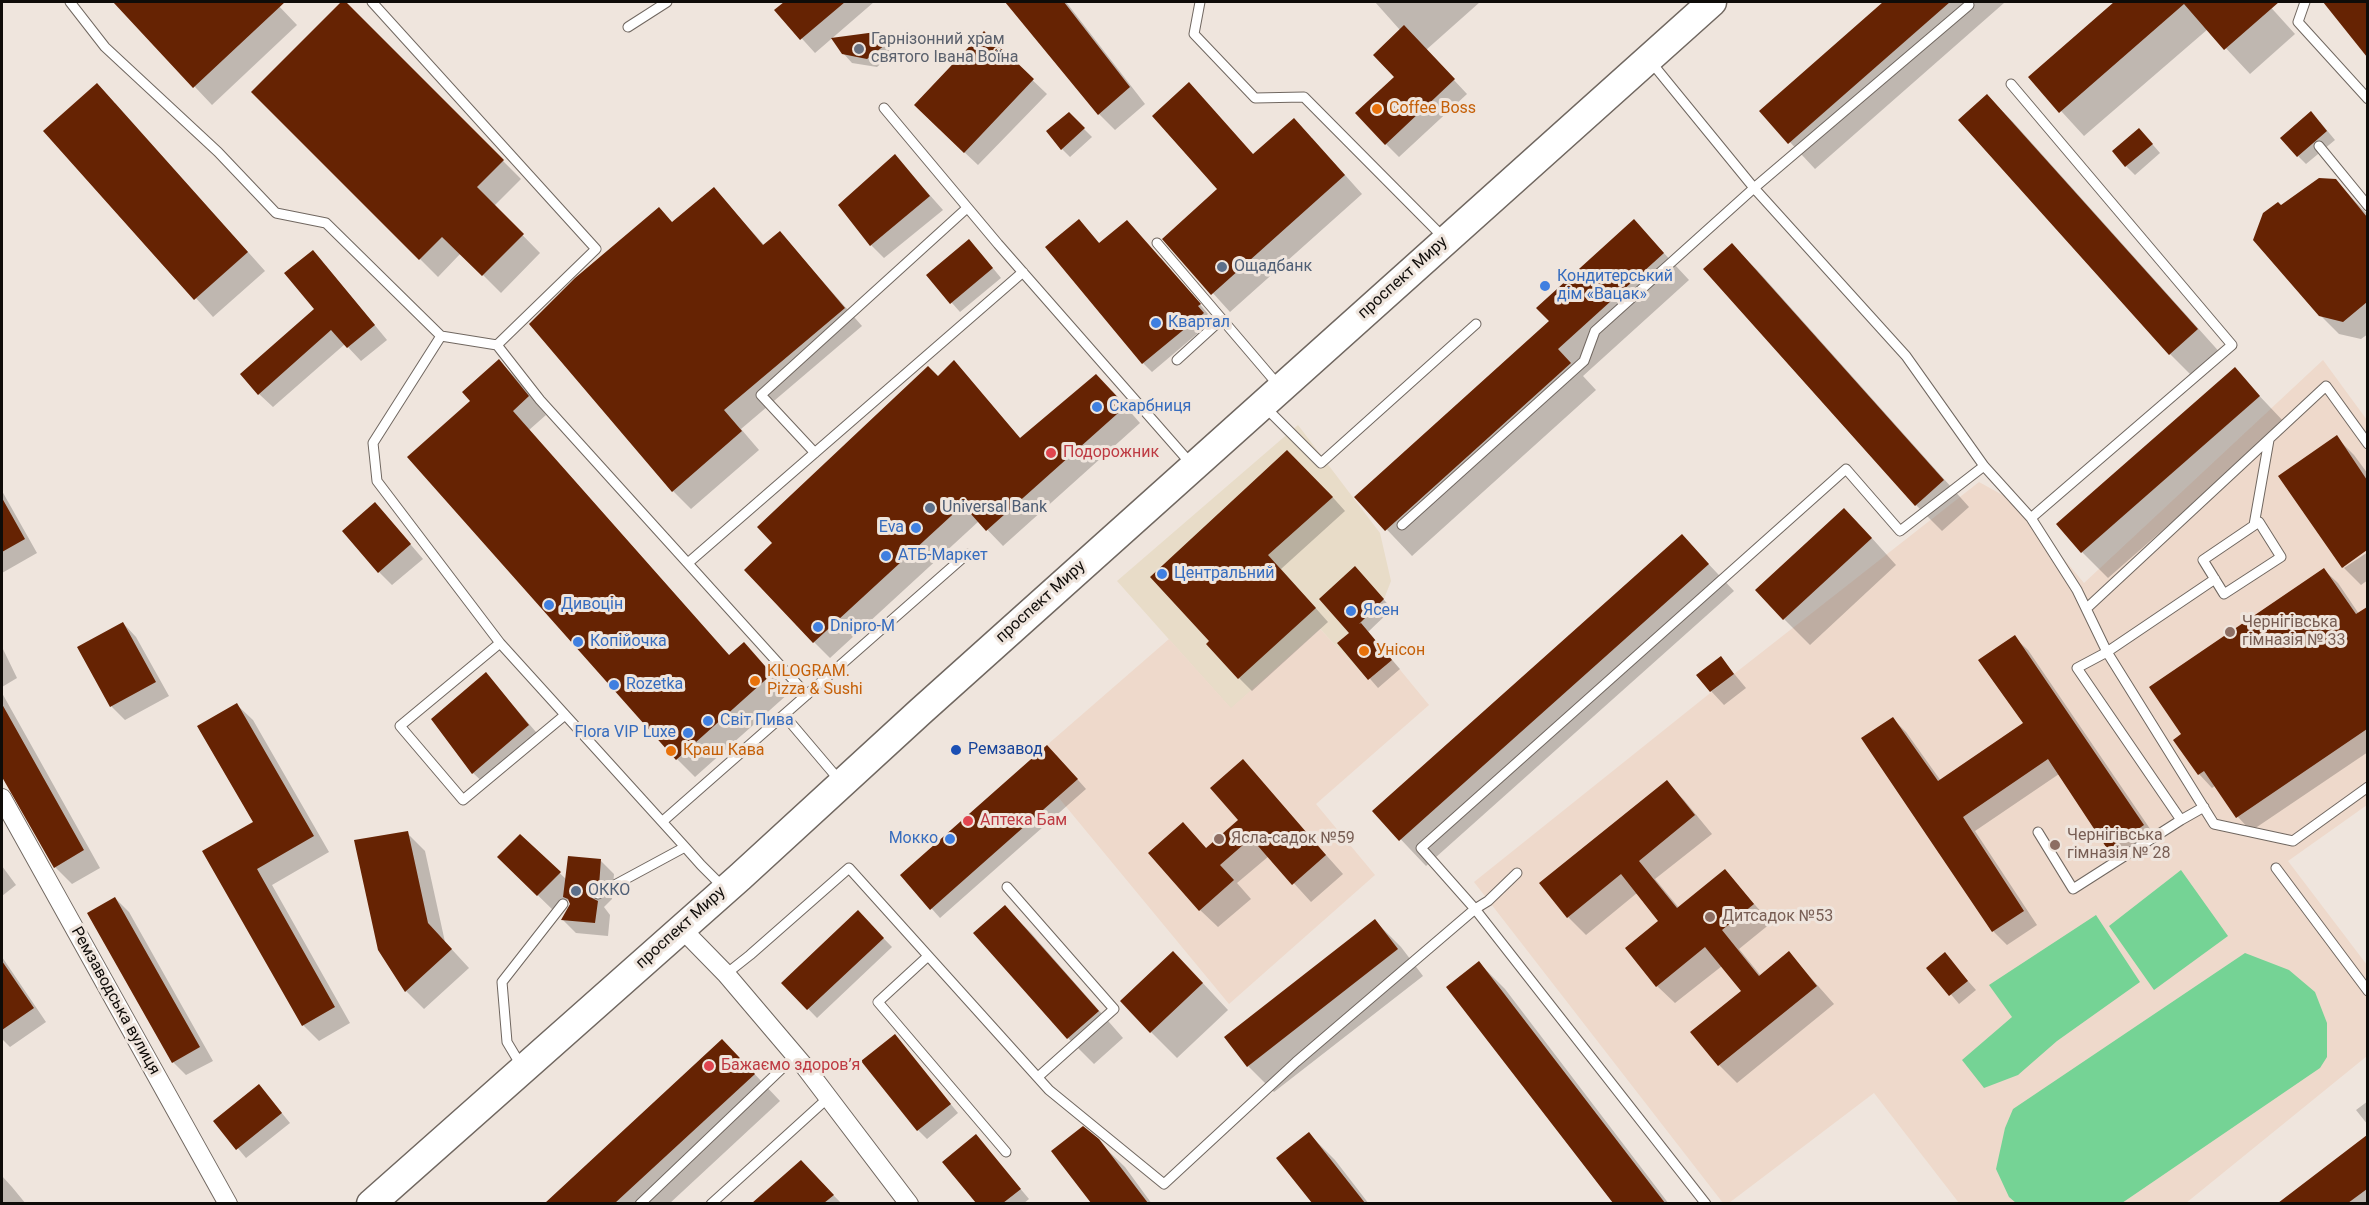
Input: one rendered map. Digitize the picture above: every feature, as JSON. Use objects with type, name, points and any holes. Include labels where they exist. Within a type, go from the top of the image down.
[{"type":"main road","name":"проспект Миру","points":[[371,1203],[725,889],[1712,2]]},
{"type":"street","name":"Ремзаводська вулиця","points":[[2,798],[228,1203]]},
{"type":"street","points":[[681,928],[726,974],[830,1096],[909,1203]]},
{"type":"lane","points":[[70,2],[105,47],[218,152],[276,213],[326,223],[441,336],[497,345],[540,400],[807,694]]},
{"type":"lane","points":[[372,2],[596,249],[497,345]]},
{"type":"lane","points":[[628,27],[667,2]]},
{"type":"lane","points":[[1200,2],[1194,34],[1256,98],[1304,96],[1446,240]]},
{"type":"lane","points":[[2305,2],[2298,22],[2367,99]]},
{"type":"lane","points":[[1402,525],[1584,361],[1595,331],[1754,188],[1969,5]]},
{"type":"lane","points":[[1648,58],[1754,188],[1906,356],[1984,466],[2031,518],[2087,608],[2107,652],[2214,824],[2293,840],[2367,787]]},
{"type":"lane","points":[[2011,84],[2232,345],[2031,518]]},
{"type":"lane","points":[[884,108],[967,208],[1194,466]]},
{"type":"lane","points":[[2319,146],[2367,206]]},
{"type":"lane","points":[[815,453],[761,395],[967,208]]},
{"type":"lane","points":[[1157,243],[1222,319],[1271,396],[1321,463],[1476,324]]},
{"type":"lane","points":[[688,563],[1023,272]]},
{"type":"lane","points":[[1177,360],[1222,319]]},
{"type":"lane","points":[[441,336],[373,443],[377,481],[500,643],[663,821],[700,866],[725,889]]},
{"type":"lane","points":[[2087,608],[2326,386],[2367,444]]},
{"type":"lane","points":[[2254,525],[2269,440]]},
{"type":"lane","points":[[1706,1203],[1475,909],[1421,848],[1846,469],[1900,531],[1984,466]]},
{"type":"lane","points":[[2259,522],[2281,557],[2224,594],[2215,579],[2203,560],[2259,522]]},
{"type":"lane","points":[[663,821],[968,554]]},
{"type":"lane","points":[[2181,820],[2077,668],[2107,652],[2215,579]]},
{"type":"lane","points":[[500,643],[400,726],[463,800],[565,715]]},
{"type":"lane","points":[[784,715],[841,783]]},
{"type":"lane","points":[[2038,832],[2073,890],[2204,807]]},
{"type":"lane","points":[[598,894],[685,847]]},
{"type":"lane","points":[[726,974],[849,868],[1049,1090],[1164,1184],[1296,1062],[1475,909],[1488,901],[1517,873]]},
{"type":"lane","points":[[2276,868],[2367,991]]},
{"type":"lane","points":[[1007,887],[1114,1009],[1038,1077]]},
{"type":"lane","points":[[524,1069],[507,1041],[502,982],[563,904]]},
{"type":"lane","points":[[927,957],[878,1002],[1006,1152]]},
{"type":"lane","points":[[640,1203],[796,1055]]},
{"type":"lane","points":[[711,1203],[830,1096]]},
{"type":"shaded area","points":[[2323,360],[2367,420],[2367,805],[2288,861],[2367,965],[2367,1056],[2186,1203],[1959,1203],[1874,1093],[1729,1203],[1723,1203],[1474,882],[1979,482],[2017,503],[2084,583]]},
{"type":"shaded area","points":[[1298,425],[1380,533],[1391,581],[1384,599],[1361,623],[1392,660],[1368,680],[1320,629],[1231,709],[1117,581]]},
{"type":"shaded area","name":"Ясла-садок №59","points":[[1320,629],[1368,680],[1392,660],[1429,705],[1316,804],[1375,875],[1229,1004],[1058,797],[1078,779],[1047,745],[1169,639],[1231,708]]},
{"type":"green space","points":[[2181,870],[2228,936],[2154,990],[2109,926]]},
{"type":"green space","points":[[2096,915],[2140,982],[2057,1041],[2018,1075],[1984,1088],[1962,1060],[2012,1017],[1989,985]]},
{"type":"green space","points":[[2245,953],[2289,970],[2315,992],[2327,1023],[2327,1057],[2320,1068],[2122,1203],[2016,1203],[2009,1197],[1996,1169],[2005,1128],[2013,1109]]},
{"type":"building","points":[[113,2],[285,2],[193,88]]},
{"type":"building","points":[[341,2],[346,2],[504,160],[477,187],[524,234],[482,276],[442,237],[419,260],[251,92]]},
{"type":"building","points":[[784,2],[845,2],[800,40],[774,10]]},
{"type":"building","points":[[1005,2],[1064,2],[1130,87],[1098,115]]},
{"type":"building","points":[[1883,2],[1950,2],[1788,144],[1759,111]]},
{"type":"building","points":[[2114,2],[2279,2],[2224,50],[2184,4],[2059,113],[2028,77]]},
{"type":"building","points":[[2323,2],[2367,2],[2367,57]]},
{"type":"building","points":[[1404,25],[1455,79],[1385,145],[1355,113],[1394,77],[1373,55]]},
{"type":"building","points":[[984,31],[1034,79],[964,153],[914,105]]},
{"type":"building","name":"Гарнізонний храм святого Івана Воїна","points":[[876,32],[885,45],[867,59],[842,54],[831,38]]},
{"type":"building","points":[[1189,82],[1253,154],[1294,118],[1345,175],[1211,295],[1162,239],[1217,189],[1152,116]]},
{"type":"building","points":[[97,83],[248,252],[194,300],[43,131]]},
{"type":"building","points":[[1987,94],[2198,329],[2169,355],[1958,120]]},
{"type":"building","points":[[2311,111],[2327,131],[2297,157],[2280,138]]},
{"type":"building","points":[[1069,112],[1085,128],[1061,150],[1046,131]]},
{"type":"building","points":[[2139,128],[2153,144],[2125,167],[2112,151]]},
{"type":"building","points":[[895,154],[930,196],[870,246],[838,205]]},
{"type":"building","points":[[2319,178],[2336,179],[2367,217],[2367,302],[2343,322],[2319,316],[2253,240],[2263,213],[2278,202],[2281,205]]},
{"type":"building","points":[[714,187],[763,245],[780,231],[845,308],[724,410],[742,431],[672,492],[529,324],[575,278],[659,207],[672,222]]},
{"type":"building","points":[[1079,219],[1099,243],[1127,220],[1201,304],[1198,306],[1204,313],[1142,364],[1045,247]]},
{"type":"building","points":[[1634,219],[1664,253],[1558,349],[1571,363],[1385,531],[1354,497],[1549,321],[1536,308]]},
{"type":"building","points":[[969,239],[993,268],[950,304],[926,275]]},
{"type":"building","points":[[1732,243],[1944,480],[1915,506],[1703,269]]},
{"type":"building","points":[[313,250],[375,325],[347,348],[331,330],[258,395],[240,374],[314,309],[284,273]]},
{"type":"building","points":[[499,359],[529,396],[513,411],[729,655],[744,642],[772,674],[676,760],[407,457],[470,401],[462,392]]},
{"type":"building","points":[[954,360],[1020,438],[1096,374],[1126,406],[986,531],[963,505],[813,643],[744,570],[772,543],[757,527],[928,366],[938,376]]},
{"type":"building","points":[[2235,367],[2260,396],[2081,553],[2056,524]]},
{"type":"building","points":[[2337,435],[2367,480],[2367,550],[2342,568],[2278,476]]},
{"type":"building","points":[[1287,450],[1333,497],[1268,555],[1316,608],[1238,679],[1206,644],[1209,641],[1150,577]]},
{"type":"building","points":[[2,498],[25,539],[2,552]]},
{"type":"building","points":[[375,502],[411,544],[378,573],[342,531]]},
{"type":"building","points":[[1844,508],[1872,538],[1783,620],[1755,590]]},
{"type":"building","points":[[1682,534],[1709,564],[1399,841],[1372,811]]},
{"type":"building","points":[[1355,566],[1384,599],[1359,624],[1361,623],[1392,660],[1368,680],[1337,643],[1349,633],[1319,599]]},
{"type":"building","points":[[2324,568],[2356,614],[2367,607],[2367,729],[2236,818],[2204,771],[2198,775],[2173,740],[2181,734],[2149,687]]},
{"type":"building","points":[[123,622],[156,682],[110,707],[77,647]]},
{"type":"building","points":[[2015,635],[2144,825],[2108,850],[2048,759],[1963,817],[2024,911],[1992,932],[1861,738],[1893,717],[1938,781],[2023,723],[1978,660]]},
{"type":"building","points":[[1721,656],[1734,674],[1710,692],[1696,675]]},
{"type":"building","points":[[486,672],[529,725],[472,774],[431,719]]},
{"type":"building","points":[[237,703],[314,836],[257,869],[335,1007],[302,1026],[202,851],[253,822],[197,726]]},
{"type":"building","points":[[2,704],[84,850],[54,868],[2,777]]},
{"type":"building","points":[[1047,745],[1078,779],[930,910],[900,875]]},
{"type":"building","points":[[1243,759],[1326,855],[1292,885],[1251,838],[1220,865],[1234,880],[1199,911],[1148,853],[1183,822],[1206,848],[1238,820],[1210,788]]},
{"type":"building","points":[[1667,780],[1695,815],[1639,861],[1677,908],[1725,869],[1754,904],[1722,930],[1759,976],[1789,951],[1817,986],[1718,1066],[1690,1032],[1741,991],[1705,947],[1656,987],[1625,948],[1658,921],[1621,874],[1567,918],[1539,883]]},
{"type":"building","points":[[408,831],[428,923],[452,949],[405,992],[378,950],[354,840]]},
{"type":"building","points":[[520,834],[561,872],[537,896],[497,857]]},
{"type":"building","points":[[568,856],[601,859],[599,886],[591,893],[592,898],[598,901],[595,923],[561,920],[570,904],[568,899],[563,897]]},
{"type":"building","points":[[115,897],[200,1047],[172,1063],[87,913]]},
{"type":"building","points":[[1005,905],[1099,1011],[1067,1039],[973,933]]},
{"type":"building","points":[[858,910],[884,938],[807,1010],[781,983]]},
{"type":"building","points":[[1375,919],[1398,949],[1247,1067],[1224,1037]]},
{"type":"building","points":[[1173,951],[1203,983],[1150,1033],[1120,1001]]},
{"type":"building","points":[[1945,952],[1968,981],[1949,996],[1926,968]]},
{"type":"building","points":[[2,961],[34,1008],[2,1030]]},
{"type":"building","points":[[1479,961],[1665,1203],[1613,1203],[1446,987]]},
{"type":"building","points":[[895,1034],[951,1104],[917,1131],[861,1061]]},
{"type":"building","points":[[722,1039],[755,1074],[615,1203],[545,1203]]},
{"type":"building","points":[[259,1084],[282,1113],[236,1150],[213,1121]]},
{"type":"building","points":[[1083,1126],[1099,1139],[1148,1203],[1091,1203],[1051,1151]]},
{"type":"building","points":[[1309,1132],[1365,1203],[1312,1203],[1276,1158]]},
{"type":"building","points":[[976,1134],[1021,1189],[1003,1203],[976,1203],[942,1162]]},
{"type":"building","points":[[2367,1135],[2367,1189],[2348,1203],[2278,1203]]},
{"type":"building","points":[[801,1160],[834,1195],[824,1203],[752,1203]]},
{"type":"place","name":"Гарнізонний храм святого Івана Воїна","points":[[859,49]]},
{"type":"place","name":"Coffee Boss","points":[[1377,109]]},
{"type":"place","name":"Ощадбанк","points":[[1222,267]]},
{"type":"place","name":"Кондитерський дім «Вацак»","points":[[1545,286]]},
{"type":"place","name":"Квартал","points":[[1156,323]]},
{"type":"place","name":"Скарбниця","points":[[1097,407]]},
{"type":"place","name":"Подорожник","points":[[1051,453]]},
{"type":"place","name":"Universal Bank","points":[[930,508]]},
{"type":"place","name":"Eva","points":[[916,528]]},
{"type":"place","name":"АТБ-Маркет","points":[[886,556]]},
{"type":"place","name":"Центральний","points":[[1162,574]]},
{"type":"place","name":"Дивоцін","points":[[549,605]]},
{"type":"place","name":"Ясен","points":[[1351,611]]},
{"type":"place","name":"Dnipro-M","points":[[818,627]]},
{"type":"place","name":"Чернігівська гімназія № 33","points":[[2230,632]]},
{"type":"place","name":"Копійочка","points":[[578,642]]},
{"type":"place","name":"Унісон","points":[[1364,651]]},
{"type":"place","name":"KILOGRAM. Pizza & Sushi","points":[[755,681]]},
{"type":"place","name":"Rozetka","points":[[614,685]]},
{"type":"place","name":"Світ Пива","points":[[708,721]]},
{"type":"place","name":"Flora VIP Luxe","points":[[688,733]]},
{"type":"place","name":"Ремзавод","points":[[956,750]]},
{"type":"place","name":"Краш Кава","points":[[671,751]]},
{"type":"place","name":"Аптека Бам","points":[[968,821]]},
{"type":"place","name":"Мокко","points":[[950,839]]},
{"type":"place","name":"Ясла-садок №59","points":[[1219,839]]},
{"type":"place","name":"Чернігівська гімназія № 28","points":[[2055,845]]},
{"type":"place","name":"ОККО","points":[[576,891]]},
{"type":"place","name":"Дитсадок №53","points":[[1710,917]]},
{"type":"place","name":"Бажаємо здоров’я","points":[[709,1066]]}]
